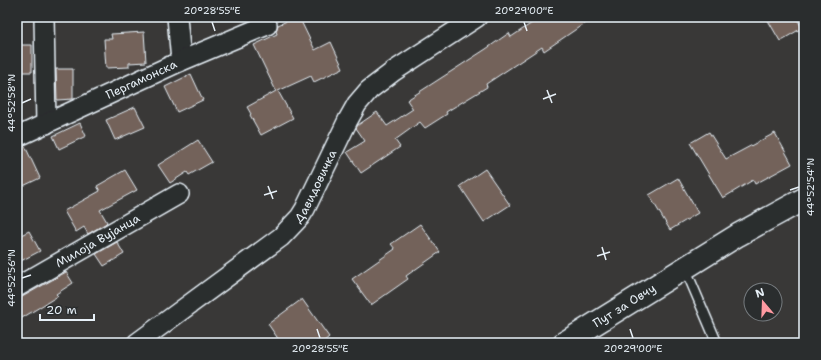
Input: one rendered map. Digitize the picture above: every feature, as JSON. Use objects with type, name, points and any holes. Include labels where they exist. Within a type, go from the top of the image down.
[{"type":"street","points":[[44,17],[46,124]]},
{"type":"street","points":[[177,17],[181,61]]},
{"type":"street","name":"Давидовичка","points":[[137,343],[281,237],[300,217],[305,209],[348,120],[357,104],[369,90],[394,71],[477,17]]},
{"type":"street","name":"Пергамонска","points":[[17,137],[181,61],[266,25]]},
{"type":"street","name":"Милоја Вујанца","points":[[17,287],[179,194]]},
{"type":"street","name":"Пут за Овчу","points":[[564,343],[738,235],[804,199]]},
{"type":"lane","points":[[685,268],[717,343]]},
{"type":"building","points":[[299,17],[315,50],[331,42],[343,68],[314,82],[311,76],[278,91],[293,118],[261,135],[247,107],[276,91],[254,45],[277,34],[276,31],[278,25]]},
{"type":"building","points":[[541,17],[594,17],[544,51],[542,47],[486,84],[487,87],[446,112],[447,114],[425,128],[420,122],[395,140],[400,147],[361,173],[347,152],[365,141],[356,128],[358,125],[377,112],[387,126],[413,109],[407,100],[509,33],[511,37]]},
{"type":"building","points":[[766,17],[796,17],[802,28],[780,41]]},
{"type":"building","points":[[144,32],[146,62],[129,63],[129,67],[106,68],[104,39],[112,39],[111,34]]},
{"type":"building","points":[[17,45],[32,45],[32,72],[17,72]]},
{"type":"building","points":[[56,69],[73,69],[73,99],[57,100]]},
{"type":"building","points":[[191,74],[203,100],[177,112],[165,87]]},
{"type":"building","points":[[135,107],[145,127],[115,140],[106,120]]},
{"type":"building","points":[[80,123],[86,136],[59,149],[53,136]]},
{"type":"building","points":[[709,132],[726,159],[775,133],[792,164],[755,184],[753,180],[723,198],[690,143]]},
{"type":"building","points":[[198,140],[212,162],[189,175],[187,172],[170,183],[158,165]]},
{"type":"building","points":[[25,146],[40,178],[17,189],[17,148]]},
{"type":"building","points":[[485,169],[510,205],[484,222],[460,186]]},
{"type":"building","points":[[125,170],[137,190],[100,210],[107,222],[105,224],[88,234],[84,227],[76,232],[64,211],[100,191],[97,186]]},
{"type":"building","points":[[678,178],[698,213],[670,230],[649,195]]},
{"type":"building","points":[[420,224],[440,252],[406,276],[408,279],[371,305],[352,279],[395,249],[391,244]]},
{"type":"building","points":[[29,231],[40,251],[17,263],[17,237]]},
{"type":"building","points":[[117,242],[124,254],[104,266],[96,254]]},
{"type":"building","points":[[66,272],[73,283],[56,294],[58,296],[17,321],[17,298],[22,297]]},
{"type":"building","points":[[302,299],[329,337],[322,343],[281,343],[268,324]]}]
